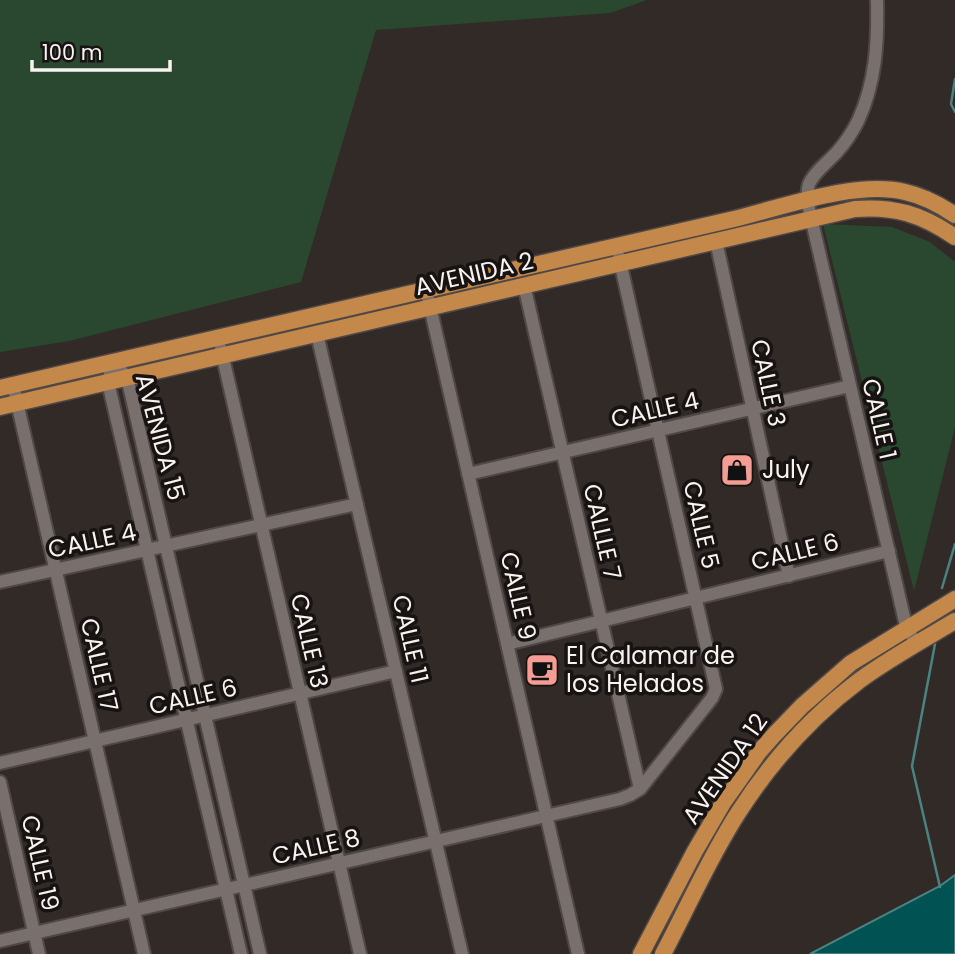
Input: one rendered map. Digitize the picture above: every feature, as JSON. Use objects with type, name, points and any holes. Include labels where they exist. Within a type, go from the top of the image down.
[{"type":"main road","name":"AVENIDA 2","points":[[7,387],[856,190],[905,192],[928,200],[955,215]]},
{"type":"main road","name":"AVENIDA 2","points":[[0,408],[855,209],[887,209],[918,216],[955,237]]},
{"type":"main road","name":"AVENIDA 12","points":[[641,954],[723,803],[759,752],[802,706],[851,663],[955,599]]},
{"type":"main road","name":"AVENIDA 12","points":[[663,954],[738,813],[795,738],[859,680],[955,621]]},
{"type":"street","points":[[807,200],[812,178],[839,150],[857,122],[871,84],[878,34],[877,0]]},
{"type":"street","name":"CALLE 1","points":[[807,200],[889,551],[908,628],[916,645]]},
{"type":"street","name":"CALLE 3","points":[[716,241],[789,576]]},
{"type":"street","name":"CALLE 5","points":[[617,246],[716,690],[640,789]]},
{"type":"street","name":"CALLLE 7","points":[[524,285],[640,789]]},
{"type":"street","name":"CALLE 9","points":[[426,289],[578,954]]},
{"type":"street","name":"CALLE 11","points":[[317,334],[462,954]]},
{"type":"street","name":"CALLE 13","points":[[218,338],[360,954]]},
{"type":"street","name":"AVENIDA 15","points":[[113,362],[127,377],[260,954]]},
{"type":"street","name":"AVENIDA 15","points":[[113,362],[108,382],[241,954]]},
{"type":"street","name":"CALLE 4","points":[[468,474],[850,386]]},
{"type":"street","name":"CALLE 17","points":[[7,387],[17,403],[144,954]]},
{"type":"street","name":"CALLE 4","points":[[0,582],[357,504]]},
{"type":"street","name":"CALLE 6","points":[[507,644],[889,551]]},
{"type":"street","name":"CALLE 6","points":[[0,763],[396,671]]},
{"type":"street","name":"CALLE 19","points":[[0,782],[39,954]]},
{"type":"street","name":"CALLE 8","points":[[0,941],[620,799],[640,789]]},
{"type":"green space","points":[[0,0],[647,0],[610,13],[376,30],[301,282],[69,341],[0,352]]},
{"type":"green space","points":[[823,224],[892,227],[930,242],[955,262],[955,427],[914,591]]},
{"type":"water","points":[[955,875],[955,954],[810,954],[940,886]]},
{"type":"waterway","points":[[955,79],[951,104],[955,112]]},
{"type":"waterway","points":[[942,588],[955,544]]},
{"type":"waterway","points":[[935,644],[912,766],[940,887]]},
{"type":"place","name":"July","points":[[737,470]]},
{"type":"place","name":"El Calamar de los Helados","points":[[542,670]]}]
